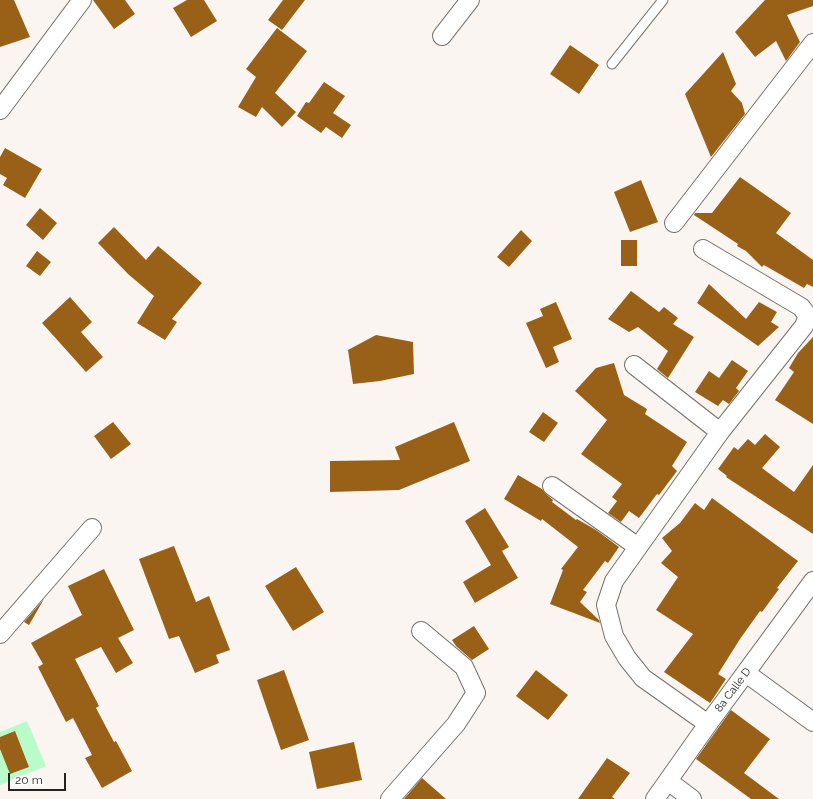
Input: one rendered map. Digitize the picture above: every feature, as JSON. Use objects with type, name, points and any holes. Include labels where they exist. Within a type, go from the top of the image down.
[{"type":"street","points":[[0,110],[82,0]]},
{"type":"street","points":[[442,36],[470,0]]},
{"type":"street","points":[[674,223],[813,44]]},
{"type":"street","points":[[703,248],[801,307],[808,316],[804,326],[720,432],[614,581],[606,605],[614,636],[627,658],[643,678],[708,724]]},
{"type":"street","points":[[634,365],[720,432]]},
{"type":"street","points":[[552,486],[638,548]]},
{"type":"street","points":[[0,634],[92,528]]},
{"type":"street","name":"8a Calle D","points":[[655,799],[813,581]]},
{"type":"street","points":[[390,799],[456,724],[476,693],[464,667],[421,631]]},
{"type":"street","points":[[746,672],[813,722]]},
{"type":"street","points":[[668,781],[692,799]]},
{"type":"lane","points":[[612,64],[663,0]]},
{"type":"green space","points":[[27,721],[46,766],[0,785],[0,732]]},
{"type":"building","points":[[0,0],[14,0],[30,37],[0,47]]},
{"type":"building","points":[[93,0],[125,0],[135,14],[114,29]]},
{"type":"building","points":[[187,0],[204,0],[217,21],[191,37],[173,8]]},
{"type":"building","points":[[283,0],[305,0],[282,30],[268,20]]},
{"type":"building","points":[[765,0],[813,0],[813,6],[787,15],[800,42],[786,61],[776,41],[755,57],[735,32]]},
{"type":"building","points":[[277,28],[307,51],[275,93],[296,112],[282,127],[262,107],[256,117],[238,107],[256,77],[246,69]]},
{"type":"building","points":[[570,45],[599,65],[579,94],[550,74]]},
{"type":"building","points":[[723,52],[736,84],[731,91],[742,103],[745,114],[711,157],[685,94]]},
{"type":"building","points":[[324,82],[345,96],[333,113],[351,125],[342,138],[326,127],[321,133],[297,116],[306,102],[309,103]]},
{"type":"building","points":[[5,148],[42,169],[25,198],[3,185],[7,178],[0,174],[0,157]]},
{"type":"building","points":[[740,177],[791,213],[776,233],[813,260],[813,287],[807,284],[804,288],[764,265],[762,267],[746,251],[737,246],[738,244],[694,215],[695,213],[712,213]]},
{"type":"building","points":[[641,180],[658,222],[630,232],[614,192]]},
{"type":"building","points":[[40,208],[57,223],[43,240],[26,225]]},
{"type":"building","points":[[114,227],[146,260],[158,246],[202,283],[172,319],[177,322],[165,340],[137,323],[154,296],[128,274],[98,243]]},
{"type":"building","points":[[521,230],[532,241],[509,267],[497,257]]},
{"type":"building","points":[[621,240],[637,240],[637,266],[621,266]]},
{"type":"building","points":[[37,251],[51,262],[40,276],[26,266]]},
{"type":"building","points":[[709,284],[746,319],[759,302],[777,312],[771,322],[779,327],[758,346],[697,303]]},
{"type":"building","points":[[631,291],[659,312],[664,307],[678,318],[673,324],[694,337],[668,378],[657,369],[668,351],[638,327],[629,332],[608,319]]},
{"type":"building","points":[[70,297],[92,322],[81,332],[103,357],[86,372],[42,323]]},
{"type":"building","points":[[556,302],[572,339],[553,347],[559,362],[546,368],[526,323],[543,316],[540,309]]},
{"type":"building","points":[[376,335],[413,342],[414,374],[380,381],[353,384],[348,350]]},
{"type":"building","points":[[813,337],[813,424],[775,400],[794,372],[789,368],[798,353]]},
{"type":"building","points":[[732,360],[748,371],[736,388],[739,391],[729,404],[723,400],[718,406],[695,392],[709,371],[719,378]]},
{"type":"building","points":[[614,363],[624,395],[647,409],[645,414],[687,442],[672,466],[677,471],[659,495],[657,494],[639,518],[629,511],[621,522],[608,513],[617,501],[612,497],[622,484],[581,454],[607,420],[575,391],[596,368]]},
{"type":"building","points":[[543,412],[558,423],[544,442],[529,432]]},
{"type":"building","points":[[113,422],[131,444],[111,459],[94,436]]},
{"type":"building","points":[[454,422],[470,461],[399,490],[330,492],[330,461],[400,460],[395,447]]},
{"type":"building","points":[[765,434],[780,447],[762,468],[794,492],[813,465],[813,534],[726,477],[727,476],[718,469],[734,447],[738,450],[748,439],[755,445]]},
{"type":"building","points":[[518,475],[542,489],[553,500],[552,502],[576,520],[577,519],[596,530],[619,547],[608,563],[605,561],[583,590],[587,592],[580,602],[599,620],[600,623],[550,604],[563,570],[561,569],[578,547],[542,519],[541,521],[504,499]]},
{"type":"building","points":[[712,498],[798,561],[777,588],[779,589],[762,612],[760,611],[740,639],[718,674],[726,679],[710,703],[664,672],[693,634],[656,610],[678,577],[661,563],[672,551],[662,538],[680,523],[695,503],[704,510]]},
{"type":"building","points":[[485,508],[509,547],[502,551],[518,578],[475,603],[463,582],[491,565],[465,521]]},
{"type":"building","points":[[174,546],[196,602],[209,596],[230,650],[216,655],[219,663],[195,673],[179,636],[169,639],[139,559]]},
{"type":"building","points":[[296,567],[324,612],[293,631],[265,586]]},
{"type":"building","points":[[104,569],[134,630],[118,638],[133,663],[116,673],[101,647],[75,659],[99,706],[96,708],[114,742],[116,741],[132,771],[102,788],[85,758],[92,755],[73,718],[66,722],[38,667],[43,664],[31,643],[82,615],[68,586]]},
{"type":"building","points":[[44,599],[29,625],[24,622]]},
{"type":"building","points":[[474,626],[489,649],[472,660],[456,646],[452,640]]},
{"type":"building","points":[[284,670],[309,740],[281,750],[257,680]]},
{"type":"building","points":[[536,670],[568,695],[548,720],[516,696]]},
{"type":"building","points":[[731,710],[770,739],[744,773],[779,799],[751,799],[696,759]]},
{"type":"building","points":[[15,731],[29,767],[10,774],[0,749],[0,737]]},
{"type":"building","points":[[354,742],[362,780],[317,789],[309,752]]},
{"type":"building","points":[[607,758],[630,773],[612,797],[615,799],[578,799]]},
{"type":"building","points":[[422,778],[446,799],[404,799]]}]
